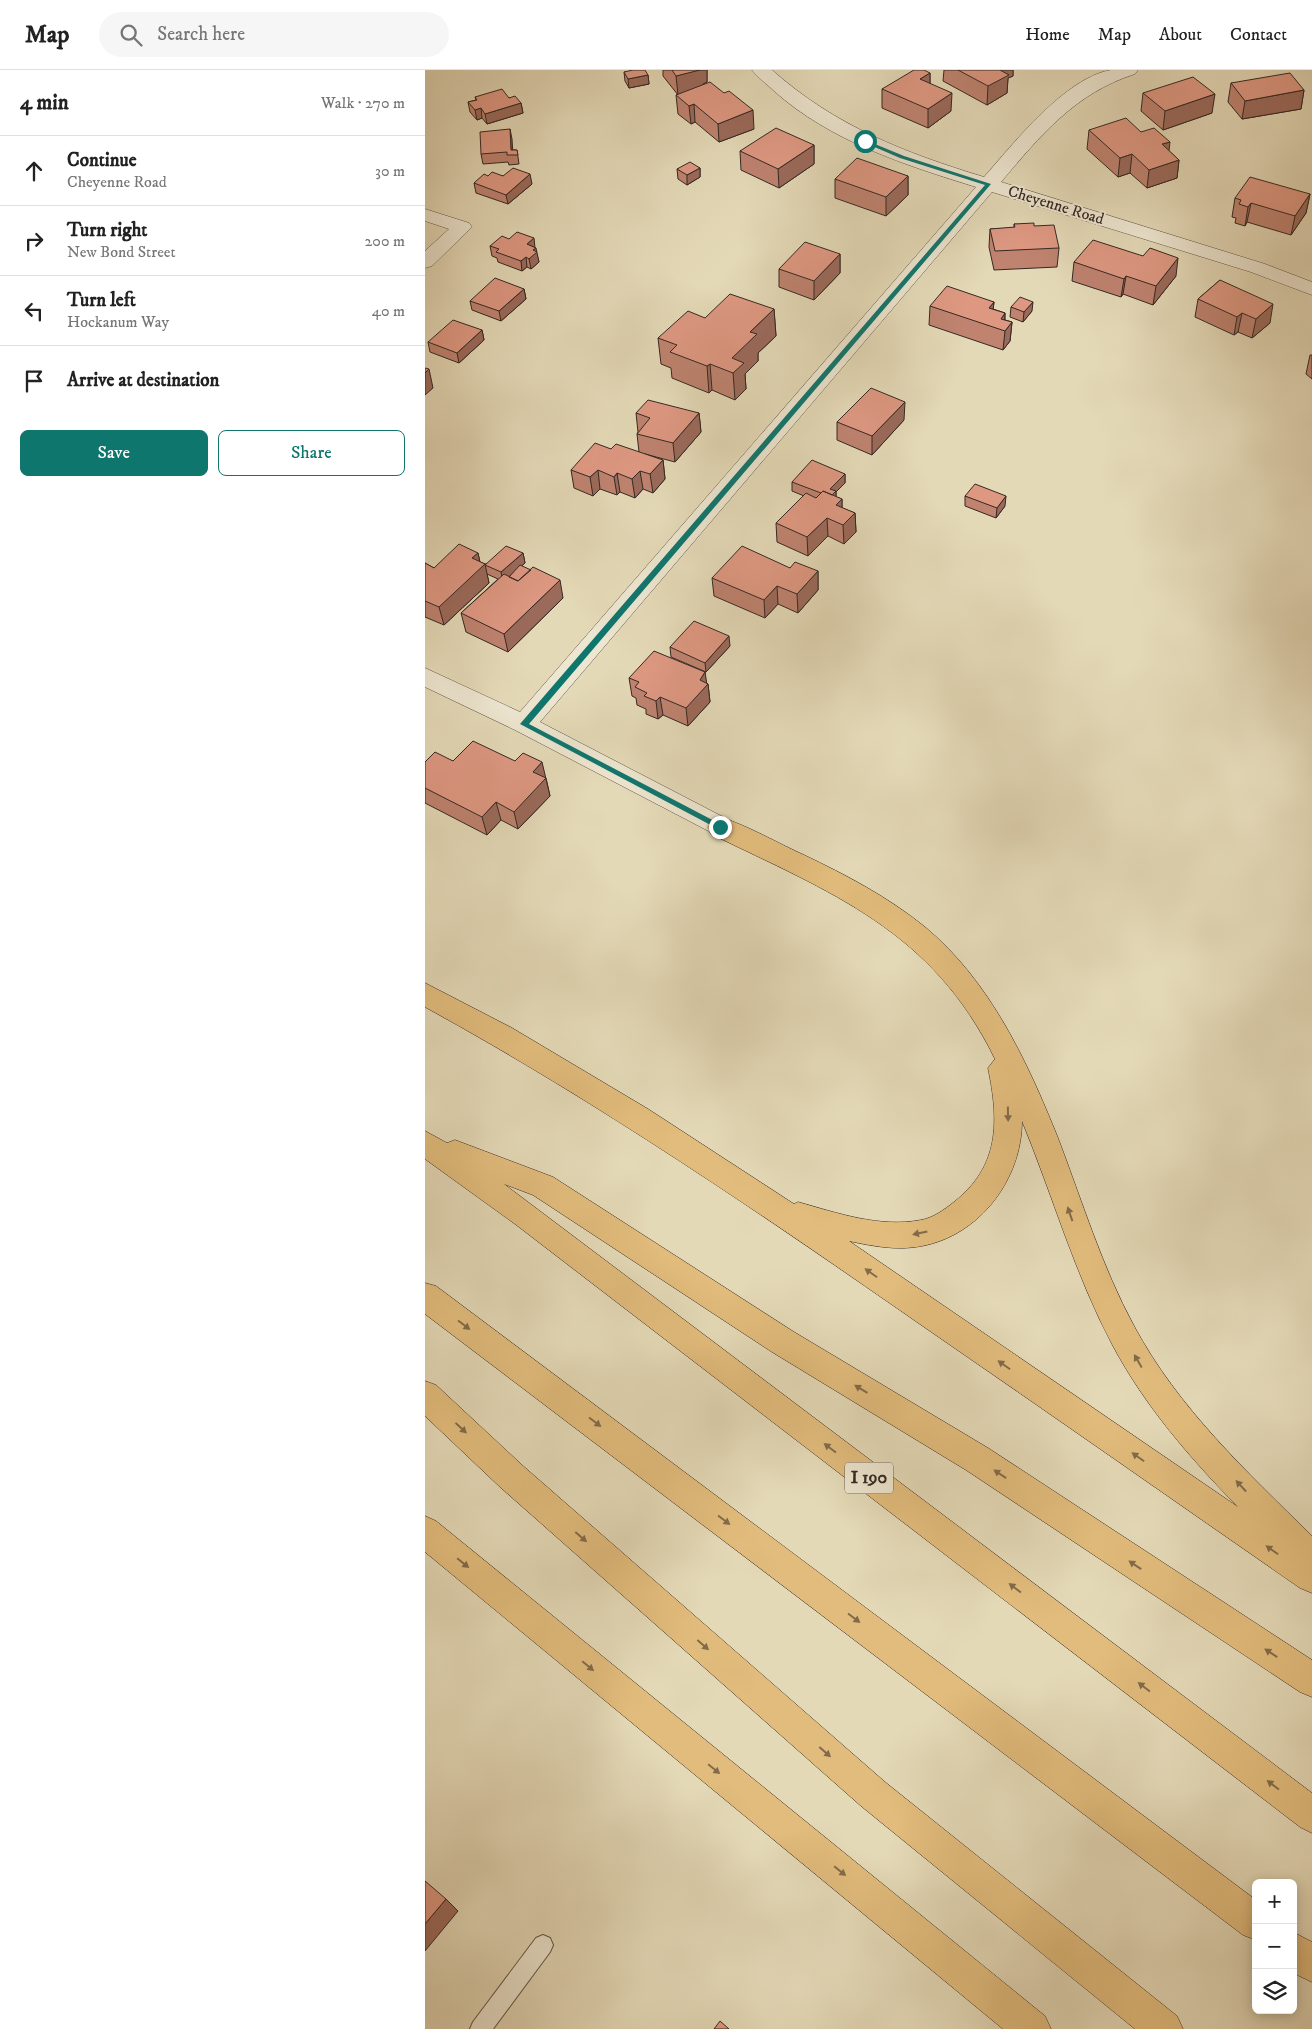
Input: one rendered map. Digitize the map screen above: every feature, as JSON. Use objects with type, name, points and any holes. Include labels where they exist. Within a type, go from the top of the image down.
[{"type":"highway","points":[[720,827],[855,893],[912,932],[938,954],[962,982],[994,1032],[1017,1077],[1046,1145],[1073,1222],[1105,1298],[1145,1373],[1173,1412],[1312,1558]]},
{"type":"highway","points":[[425,994],[502,1036],[638,1117],[776,1208],[1312,1578]]},
{"type":"highway","points":[[776,1208],[857,1230],[889,1235],[919,1234],[947,1224],[972,1207],[991,1188],[1001,1165],[1007,1140],[1007,1087],[994,1032]]},
{"type":"highway","points":[[425,1142],[543,1186],[783,1342],[977,1459],[1312,1680]]},
{"type":"highway","name":"I 190","points":[[425,1142],[525,1215],[1312,1815]]},
{"type":"highway","points":[[425,1296],[1252,1919]]},
{"type":"highway","points":[[425,1395],[511,1476],[873,1794],[1164,2029]]},
{"type":"highway","points":[[425,1532],[1032,2029]]},
{"type":"highway","points":[[1297,1953],[1312,1964]]},
{"type":"street","name":"Cheyenne Road","points":[[761,70],[803,107],[831,125],[902,157],[1258,268],[1312,289]]},
{"type":"street","points":[[524,724],[988,184],[1060,105],[1089,86],[1129,70]]},
{"type":"street","points":[[425,215],[462,228],[425,262]]},
{"type":"street","points":[[425,677],[524,724],[720,827]]},
{"type":"lane","points":[[480,2029],[543,1945]]},
{"type":"building","points":[[645,70],[648,75],[628,79],[624,72]]},
{"type":"building","points":[[672,70],[700,70],[676,76]]},
{"type":"building","points":[[914,70],[924,70],[930,73],[920,79],[952,93],[928,109],[882,89]]},
{"type":"building","points":[[958,70],[1000,70],[1009,75],[988,86]]},
{"type":"building","points":[[1290,73],[1304,90],[1245,101],[1231,83]]},
{"type":"building","points":[[1193,77],[1215,94],[1165,111],[1143,93]]},
{"type":"building","points":[[710,82],[724,93],[729,91],[753,110],[718,124],[694,104],[689,106],[676,95]]},
{"type":"building","points":[[502,89],[509,98],[515,96],[521,103],[485,114],[481,108],[475,110],[468,102],[477,100],[475,97]]},
{"type":"building","points":[[1126,118],[1141,132],[1154,128],[1170,142],[1162,144],[1179,160],[1149,170],[1132,154],[1120,158],[1089,130]]},
{"type":"building","points":[[776,128],[814,145],[778,169],[740,151]]},
{"type":"building","points":[[510,129],[511,150],[517,150],[518,155],[507,155],[507,152],[481,154],[480,132]]},
{"type":"building","points":[[857,158],[908,176],[886,197],[835,179]]},
{"type":"building","points":[[690,162],[700,168],[687,175],[677,169]]},
{"type":"building","points":[[513,168],[530,174],[506,195],[474,183],[484,174],[488,176],[492,172],[503,176]]},
{"type":"building","points":[[1250,177],[1310,194],[1295,216],[1251,203],[1248,207],[1239,204],[1241,200],[1235,198]]},
{"type":"building","points":[[1034,223],[1034,226],[1054,225],[1059,248],[995,251],[990,229],[1015,227],[1014,224]]},
{"type":"building","points":[[517,232],[534,238],[527,244],[536,248],[533,250],[537,252],[529,259],[526,257],[521,261],[496,252],[499,249],[490,246],[502,236],[509,239]]},
{"type":"building","points":[[1093,240],[1143,256],[1150,248],[1178,258],[1156,286],[1126,276],[1124,279],[1074,262]]},
{"type":"building","points":[[805,242],[840,254],[814,281],[779,269]]},
{"type":"building","points":[[495,278],[524,289],[499,311],[470,301]]},
{"type":"building","points":[[1220,280],[1273,304],[1256,319],[1242,313],[1237,317],[1198,299]]},
{"type":"building","points":[[947,286],[994,302],[989,308],[1005,313],[1001,319],[1012,322],[1005,331],[930,306]]},
{"type":"building","points":[[730,294],[774,309],[750,332],[757,334],[732,358],[744,363],[733,373],[710,364],[707,366],[670,352],[677,345],[658,338],[688,311],[705,318]]},
{"type":"building","points":[[1020,297],[1033,302],[1024,312],[1011,307]]},
{"type":"building","points":[[453,320],[482,330],[457,353],[428,342]]},
{"type":"building","points":[[871,388],[905,402],[872,436],[837,422]]},
{"type":"building","points":[[648,400],[699,413],[673,443],[637,434],[650,418],[636,413]]},
{"type":"building","points":[[595,443],[611,449],[616,444],[663,460],[650,474],[640,471],[632,479],[617,473],[614,477],[598,470],[590,477],[571,470]]},
{"type":"building","points":[[812,460],[845,474],[830,489],[836,491],[832,495],[792,482]]},
{"type":"building","points":[[975,484],[1006,496],[997,508],[965,496]]},
{"type":"building","points":[[823,491],[842,499],[836,505],[855,513],[843,525],[827,518],[807,537],[776,523],[806,493],[816,498]]},
{"type":"building","points":[[459,544],[478,553],[472,558],[485,564],[439,607],[425,601],[425,563],[434,568]]},
{"type":"building","points":[[506,546],[523,553],[501,572],[485,565]]},
{"type":"building","points":[[742,546],[790,568],[795,562],[818,571],[797,594],[777,586],[764,600],[712,578]]},
{"type":"building","points":[[520,565],[531,570],[518,581],[509,577]]},
{"type":"building","points":[[533,567],[560,580],[504,634],[461,613],[504,574],[518,581]]},
{"type":"building","points":[[694,621],[729,636],[705,663],[670,647]]},
{"type":"building","points":[[654,651],[705,672],[700,680],[708,684],[686,708],[660,697],[656,701],[644,696],[647,693],[635,687],[639,682],[629,678]]},
{"type":"building","points":[[473,741],[515,761],[523,753],[542,762],[533,772],[546,778],[514,812],[496,802],[482,817],[425,788],[425,762],[435,752],[453,761]]},
{"type":"building","points":[[425,1881],[446,1899],[425,1924]]},
{"type":"building","points":[[720,2021],[729,2029],[714,2029]]},
{"type":"route","points":[[720,827],[524,724],[988,184],[902,157],[865,141]]}]
